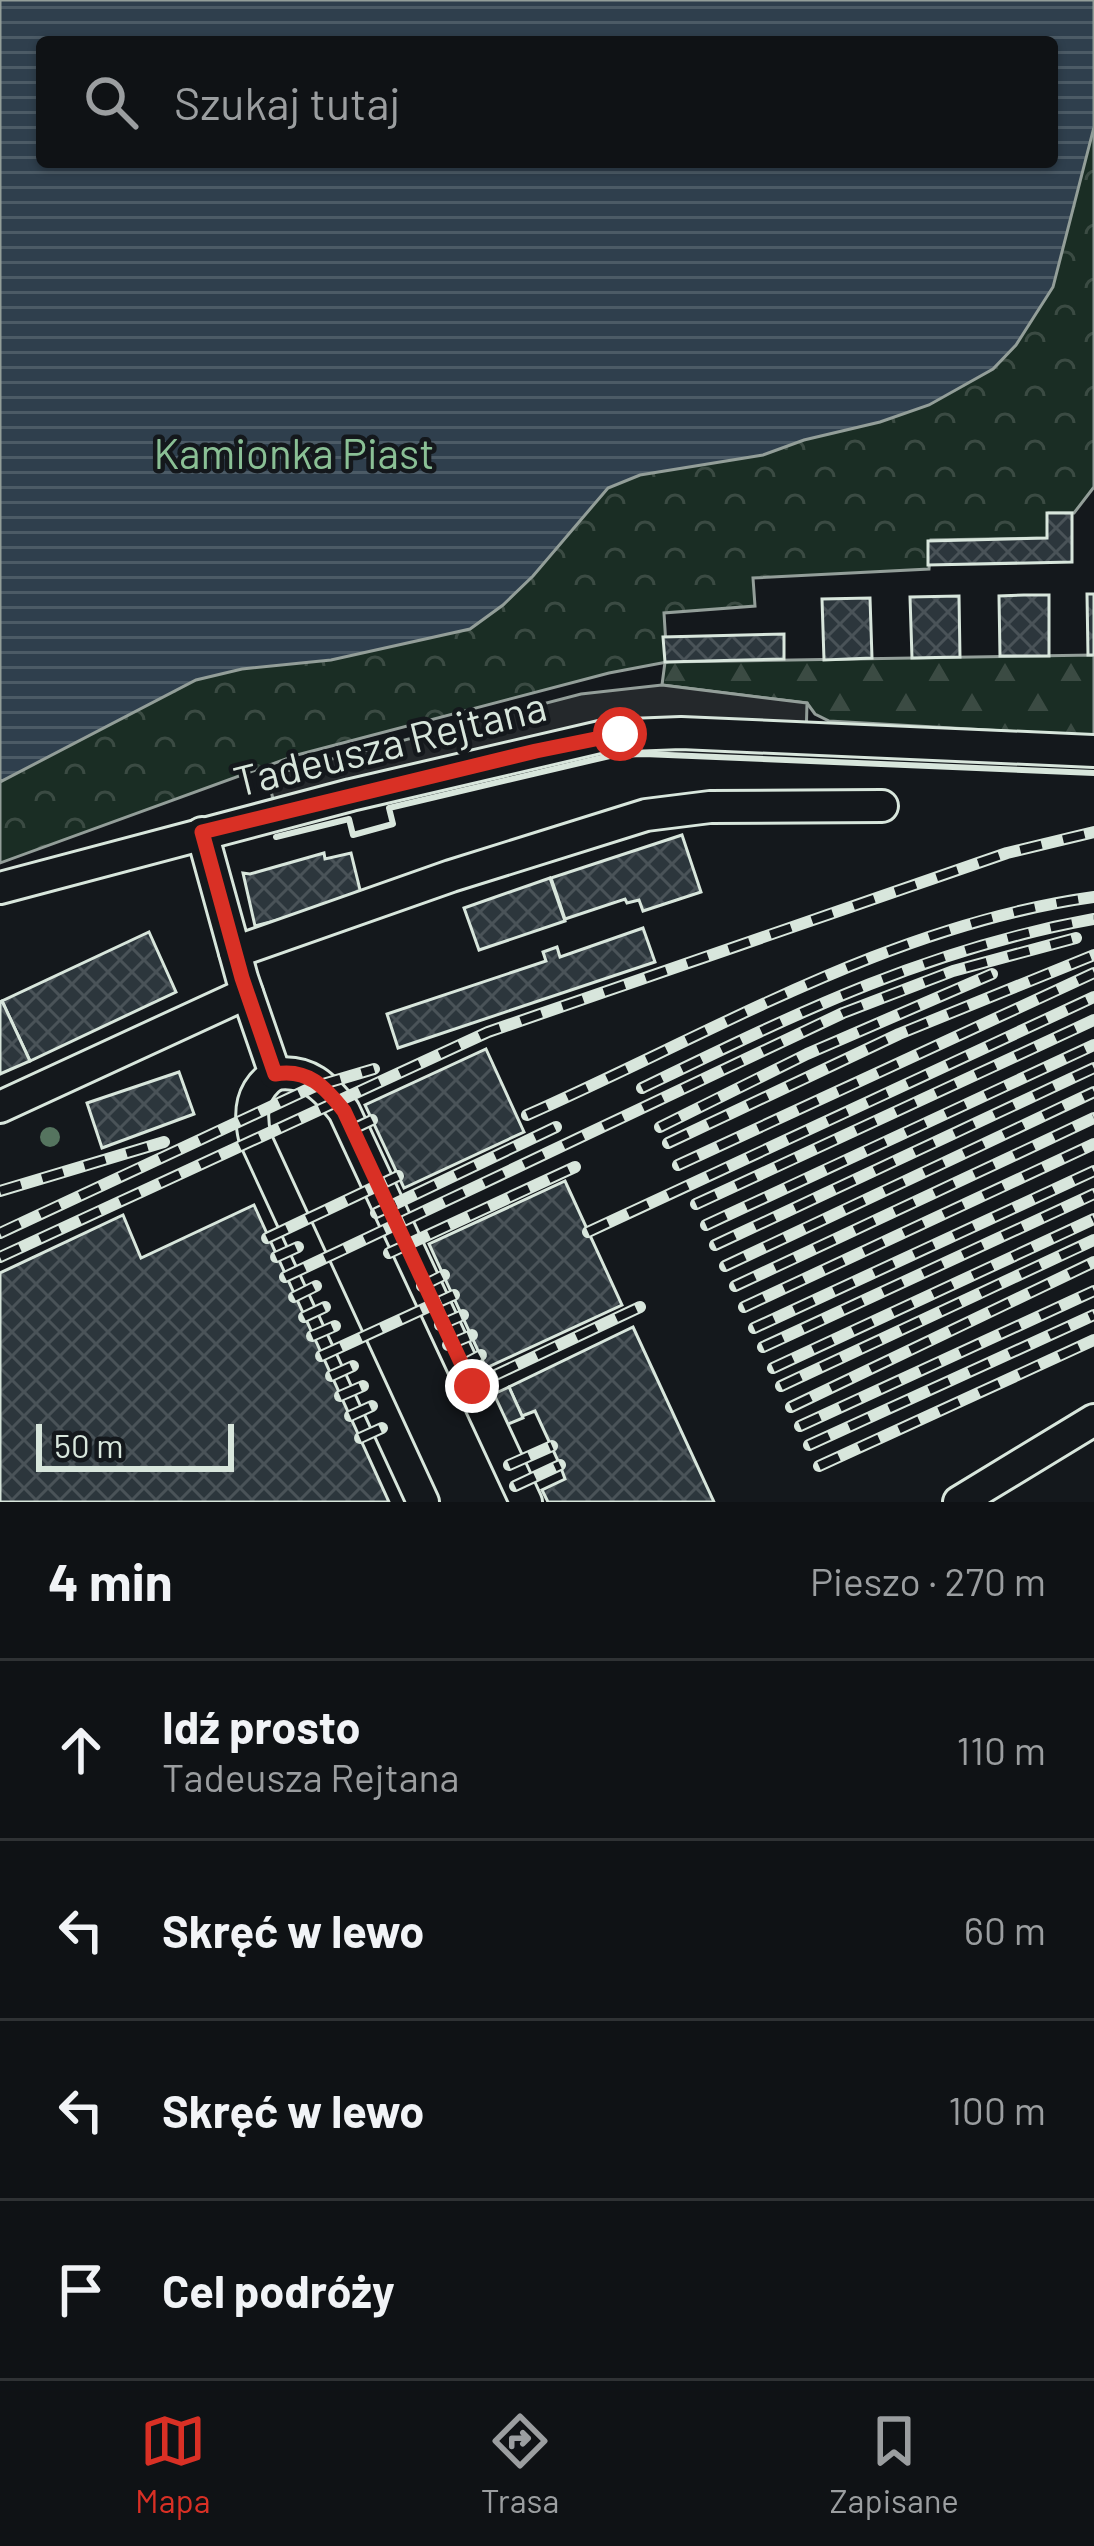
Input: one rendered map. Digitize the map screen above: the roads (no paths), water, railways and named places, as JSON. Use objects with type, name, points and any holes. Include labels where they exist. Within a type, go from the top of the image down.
[{"type":"street","name":"Tadeusza Rejtana","points":[[0,888],[202,832],[620,734],[1094,751]]},
{"type":"street","points":[[235,952],[451,876],[646,815],[710,807],[882,806]]},
{"type":"street","points":[[202,832],[275,1074]]},
{"type":"street","points":[[0,1107],[247,993]]},
{"type":"street","points":[[423,1502],[255,1138],[253,1101],[262,1082],[275,1074],[307,1075],[344,1111],[526,1502]]},
{"type":"street","points":[[959,1502],[1094,1420]]},
{"type":"water","name":"Kamionka Piast","points":[[0,0],[1094,0],[1094,127],[1053,287],[1016,345],[993,369],[929,405],[880,422],[763,455],[640,475],[608,488],[533,576],[470,629],[331,660],[242,669],[196,680],[0,782]]},
{"type":"railway","points":[[0,1257],[488,1032],[1007,853],[1094,832]]},
{"type":"railway","points":[[527,1115],[874,957],[1019,911],[1094,897]]},
{"type":"railway","points":[[642,1088],[807,1010],[917,966],[1094,919]]},
{"type":"railway","points":[[285,1277],[843,1013],[953,971],[1076,938]]},
{"type":"railway","points":[[668,1143],[899,1034],[1094,955]]},
{"type":"railway","points":[[678,1165],[1094,973]]},
{"type":"railway","points":[[660,1127],[807,1054],[992,974]]},
{"type":"railway","points":[[588,1232],[1094,997]]},
{"type":"railway","points":[[696,1204],[1094,1020]]},
{"type":"railway","points":[[706,1225],[1094,1045]]},
{"type":"railway","points":[[715,1245],[1094,1068]]},
{"type":"railway","points":[[0,1233],[313,1087],[374,1069]]},
{"type":"railway","points":[[725,1266],[1094,1092]]},
{"type":"railway","points":[[735,1286],[1094,1118]]},
{"type":"railway","points":[[353,1129],[372,1120]]},
{"type":"railway","points":[[376,1213],[556,1127]]},
{"type":"railway","points":[[0,1191],[164,1142]]},
{"type":"railway","points":[[744,1307],[1094,1144]]},
{"type":"railway","points":[[389,1253],[575,1167]]},
{"type":"railway","points":[[754,1328],[1094,1171]]},
{"type":"railway","points":[[267,1238],[398,1176]]},
{"type":"railway","points":[[763,1347],[1094,1194]]},
{"type":"railway","points":[[773,1368],[1094,1219]]},
{"type":"railway","points":[[781,1386],[1094,1240]]},
{"type":"railway","points":[[276,1257],[298,1247]]},
{"type":"railway","points":[[791,1407],[1094,1262]]},
{"type":"railway","points":[[422,1286],[444,1275]]},
{"type":"railway","points":[[294,1297],[316,1286]]},
{"type":"railway","points":[[800,1426],[1094,1291]]},
{"type":"railway","points":[[321,1356],[454,1295]]},
{"type":"railway","points":[[304,1317],[325,1307]]},
{"type":"railway","points":[[457,1393],[640,1307]]},
{"type":"railway","points":[[440,1325],[463,1315]]},
{"type":"railway","points":[[809,1445],[1094,1315]]},
{"type":"railway","points":[[312,1336],[335,1326]]},
{"type":"railway","points":[[448,1345],[472,1335]]},
{"type":"railway","points":[[819,1466],[1094,1340]]},
{"type":"railway","points":[[460,1366],[481,1355]]},
{"type":"railway","points":[[331,1376],[353,1366]]},
{"type":"railway","points":[[340,1396],[363,1386]]},
{"type":"railway","points":[[350,1416],[372,1406]]},
{"type":"railway","points":[[360,1438],[382,1428]]},
{"type":"railway","points":[[509,1465],[552,1446]]},
{"type":"railway","points":[[515,1486],[560,1465]]}]
